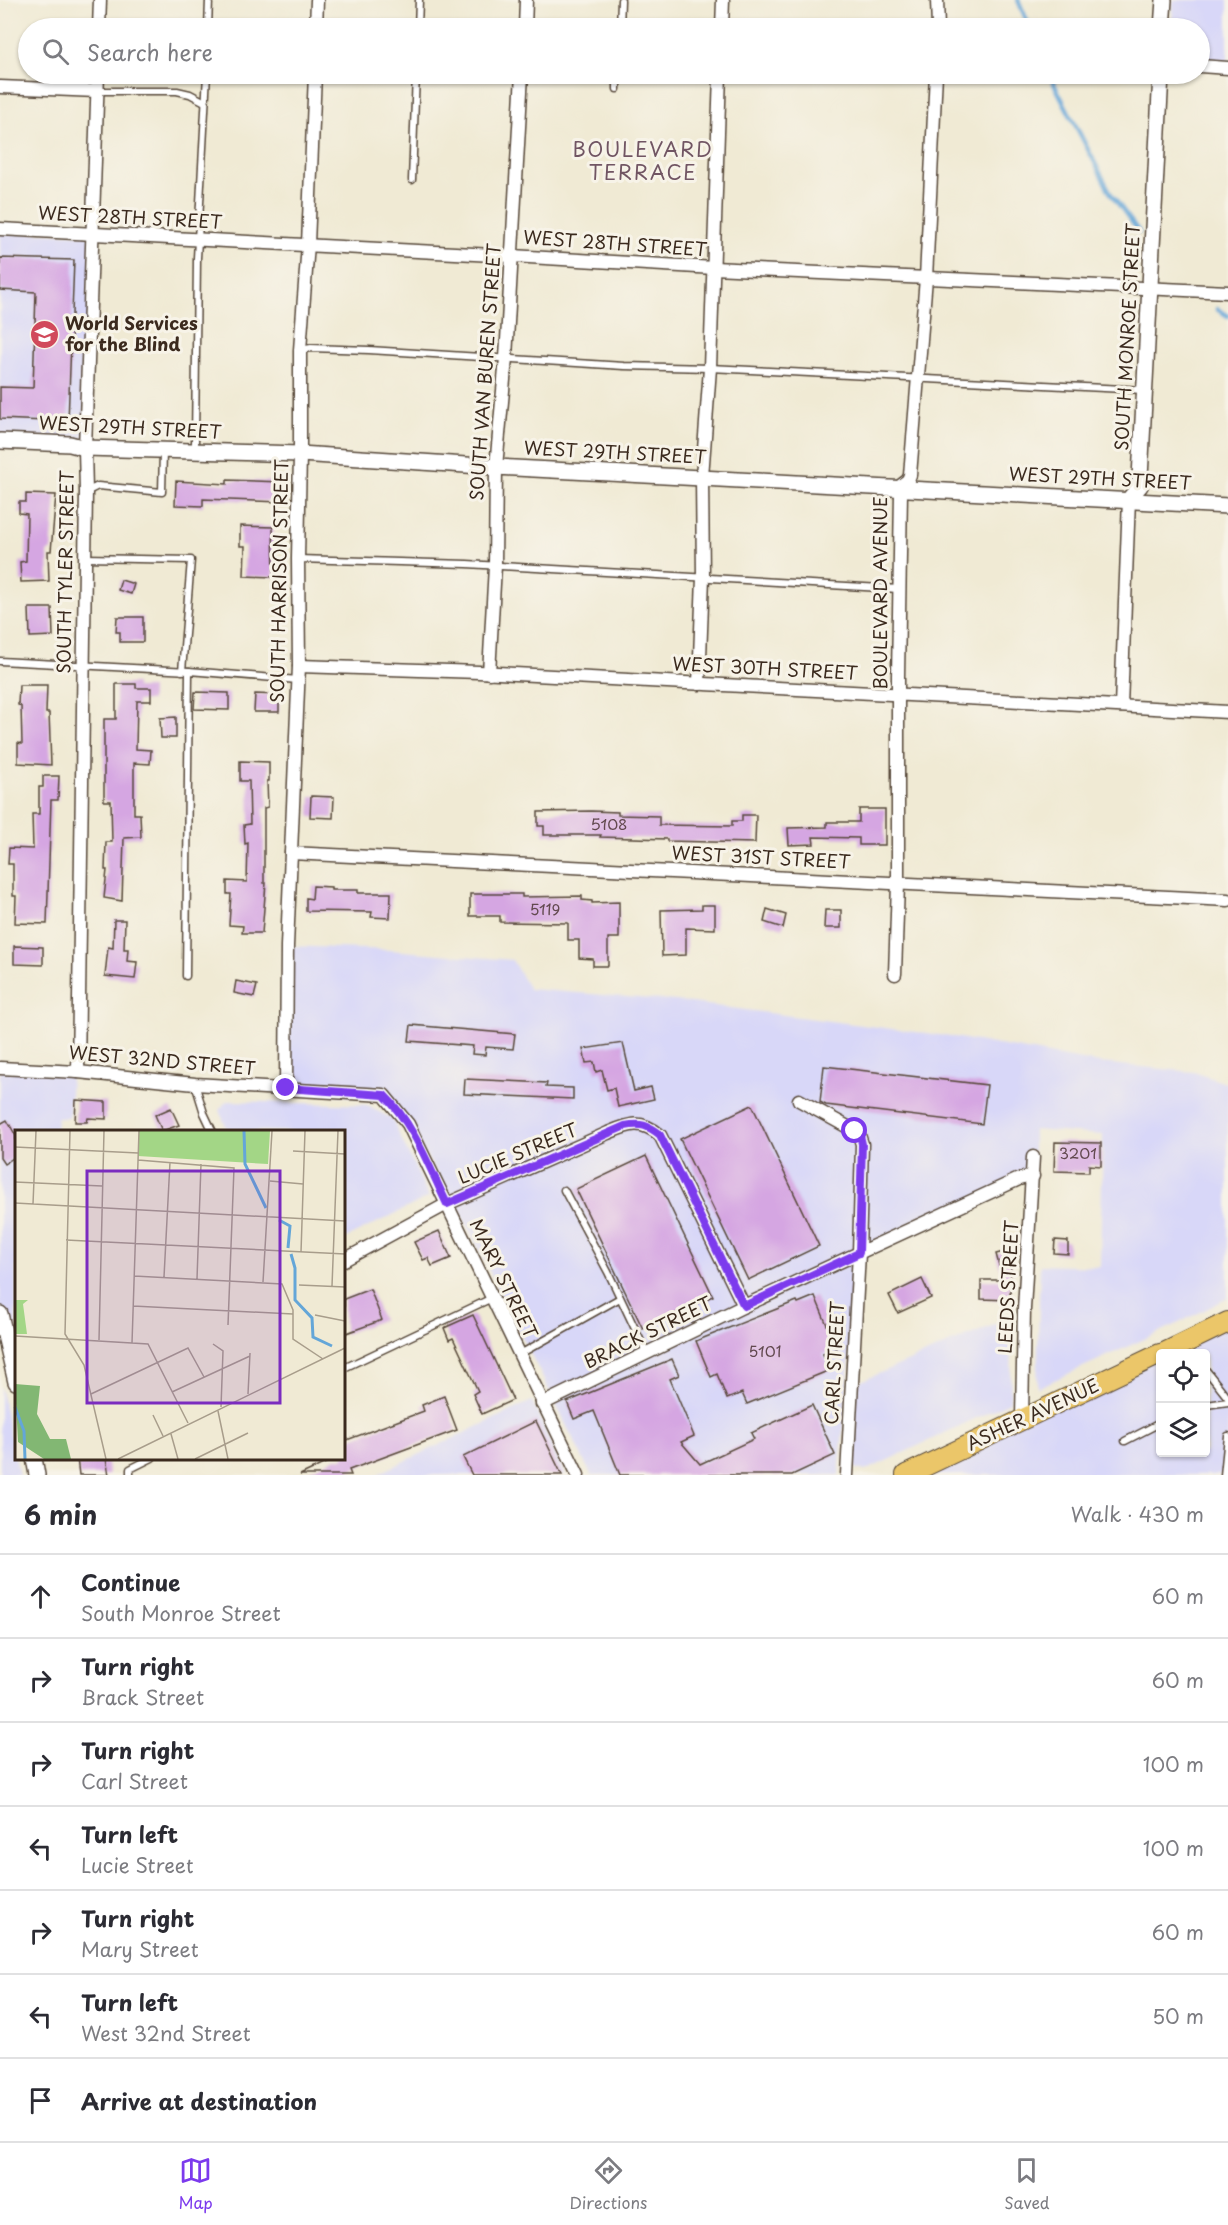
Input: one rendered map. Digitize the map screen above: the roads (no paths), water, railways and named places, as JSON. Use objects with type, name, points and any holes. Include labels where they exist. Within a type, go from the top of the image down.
[{"type":"main road","name":"ASHER AVENUE","points":[[1175,1349],[1228,1322]]},
{"type":"main road","name":"ASHER AVENUE","points":[[906,1475],[1156,1356]]},
{"type":"street","points":[[99,18],[100,0]]},
{"type":"street","points":[[316,18],[317,0]]},
{"type":"street","points":[[525,18],[526,0]]},
{"type":"street","points":[[722,18],[723,0]]},
{"type":"street","points":[[937,0],[938,18]]},
{"type":"street","points":[[1163,18],[1164,0]]},
{"type":"street","points":[[1210,67],[1228,68]]},
{"type":"street","name":"SOUTH TYLER STREET","points":[[78,1072],[85,448],[97,84]]},
{"type":"street","name":"SOUTH HARRISON STREET","points":[[286,1088],[285,1024],[299,680],[300,350],[308,244],[315,84]]},
{"type":"street","name":"SOUTH VAN BUREN STREET","points":[[489,673],[495,566],[496,467],[506,358],[521,84]]},
{"type":"street","points":[[699,684],[703,577],[702,477],[710,368],[720,84]]},
{"type":"street","name":"BOULEVARD AVENUE","points":[[895,974],[898,884],[901,492],[899,487],[908,480],[910,475],[926,279],[936,84]]},
{"type":"street","name":"SOUTH MONROE STREET","points":[[1121,706],[1129,499],[1140,486],[1161,84]]},
{"type":"street","points":[[0,87],[97,91]]},
{"type":"street","name":"WEST 28TH STREET","points":[[0,229],[926,279],[1228,292]]},
{"type":"street","name":"WEST 29TH STREET","points":[[0,441],[70,444],[85,448],[300,454],[496,467],[1228,506]]},
{"type":"street","name":"WEST 30TH STREET","points":[[299,666],[489,673],[1228,712]]},
{"type":"street","name":"WEST 31ST STREET","points":[[291,853],[1228,900]]},
{"type":"street","name":"WEST 32ND STREET","points":[[0,1068],[78,1072],[195,1084],[384,1095],[391,1102]]},
{"type":"street","points":[[799,1100],[860,1135],[862,1144],[859,1253]]},
{"type":"street","name":"MARY STREET","points":[[391,1102],[408,1124],[578,1475]]},
{"type":"street","name":"LUCIE STREET","points":[[345,1259],[447,1204],[625,1126],[646,1125],[660,1135],[744,1306]]},
{"type":"street","name":"LEEDS STREET","points":[[1022,1418],[1024,1309],[1033,1157]]},
{"type":"street","name":"BRACK STREET","points":[[542,1404],[744,1306],[1019,1179],[1033,1176]]},
{"type":"street","name":"CARL STREET","points":[[846,1474],[859,1253]]},
{"type":"street","points":[[0,1314],[15,1378]]},
{"type":"street","points":[[34,1460],[38,1475]]},
{"type":"lane","points":[[208,18],[209,0]]},
{"type":"lane","points":[[418,18],[419,0]]},
{"type":"lane","points":[[620,18],[621,0]]},
{"type":"lane","points":[[193,451],[195,444],[196,314],[206,84]]},
{"type":"lane","points":[[412,180],[416,84]]},
{"type":"lane","points":[[617,84],[617,89]]},
{"type":"lane","points":[[97,91],[177,91],[205,102]]},
{"type":"lane","points":[[300,350],[323,348],[624,366],[710,368],[1145,390]]},
{"type":"lane","points":[[86,492],[98,486],[162,492],[163,451]]},
{"type":"lane","points":[[85,558],[191,560],[186,671],[186,976]]},
{"type":"lane","points":[[298,559],[495,566],[899,589]]},
{"type":"lane","points":[[0,661],[186,671],[299,680]]},
{"type":"lane","points":[[195,1084],[212,1130]]},
{"type":"lane","points":[[564,1190],[647,1354]]},
{"type":"lane","points":[[345,1368],[492,1298]]},
{"type":"lane","points":[[519,1354],[620,1298]]},
{"type":"lane","points":[[1210,1375],[1228,1400],[1210,1404]]},
{"type":"lane","points":[[1125,1441],[1156,1426]]},
{"type":"lane","points":[[1224,1475],[1228,1436]]},
{"type":"lane","points":[[130,1475],[130,1469],[148,1460]]},
{"type":"waterway","points":[[1018,0],[1026,18]]},
{"type":"waterway","points":[[1054,84],[1111,194],[1139,232]]},
{"type":"waterway","points":[[1217,309],[1228,316]]},
{"type":"place","name":"World Services for the Blind","points":[[44,334]]},
{"type":"district","name":"BOULEVARD TERRACE","points":[[643,162]]}]
